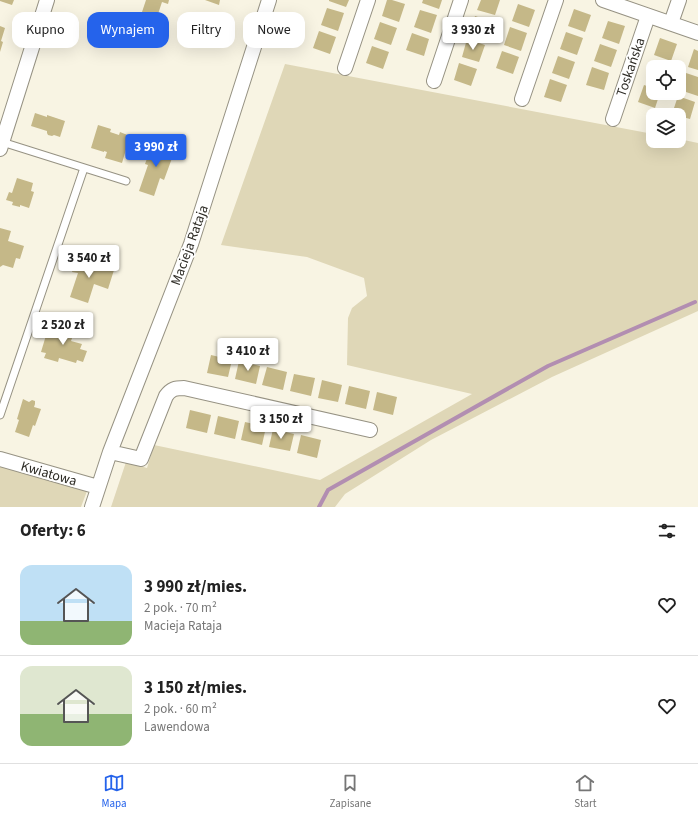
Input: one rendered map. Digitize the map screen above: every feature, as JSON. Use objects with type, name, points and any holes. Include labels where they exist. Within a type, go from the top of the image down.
[{"type":"street","points":[[1,146],[47,0]]},
{"type":"street","name":"Macieja Rataja","points":[[92,507],[110,452],[191,244],[269,0]]},
{"type":"street","points":[[345,68],[368,0]]},
{"type":"street","points":[[434,81],[461,0]]},
{"type":"street","points":[[522,99],[556,0]]},
{"type":"street","points":[[602,0],[698,33]]},
{"type":"street","points":[[671,23],[679,0]]},
{"type":"street","name":"Toskańska","points":[[613,119],[648,16]]},
{"type":"street","points":[[110,452],[141,459],[166,396],[171,390],[176,388],[184,388],[370,430]]},
{"type":"street","name":"Kwiatowa","points":[[0,459],[98,487]]},
{"type":"lane","points":[[1,146],[126,181]]},
{"type":"lane","points":[[0,415],[84,168]]},
{"type":"shaded area","points":[[285,64],[646,133],[646,148],[686,148],[686,140],[698,143],[698,311],[552,377],[431,440],[345,494],[335,507],[111,507],[126,462],[147,468],[154,445],[320,480],[472,394],[347,365],[348,318],[352,308],[367,296],[364,278],[307,257],[221,245]]},
{"type":"shaded area","points":[[0,464],[87,491],[81,507],[0,507]]},
{"type":"building","points":[[0,0],[14,0],[12,5]]},
{"type":"building","points":[[146,0],[169,0],[168,4],[162,2],[159,12],[142,12]]},
{"type":"building","points":[[205,0],[220,0],[219,5]]},
{"type":"building","points":[[329,0],[349,0],[346,7]]},
{"type":"building","points":[[387,0],[405,4],[399,22],[382,16]]},
{"type":"building","points":[[423,0],[442,0],[439,9],[422,3]]},
{"type":"building","points":[[481,0],[500,0],[495,15],[477,10]]},
{"type":"building","points":[[518,4],[535,10],[529,27],[512,21]]},
{"type":"building","points":[[327,8],[344,13],[338,31],[321,25]]},
{"type":"building","points":[[574,9],[591,15],[585,32],[568,26]]},
{"type":"building","points":[[420,10],[437,15],[431,33],[414,27]]},
{"type":"building","points":[[475,16],[493,22],[487,39],[470,33]]},
{"type":"building","points":[[608,21],[625,26],[619,44],[602,38]]},
{"type":"building","points":[[380,22],[397,28],[391,45],[374,39]]},
{"type":"building","points":[[0,26],[5,28],[1,41],[3,42],[0,52]]},
{"type":"building","points":[[510,27],[527,33],[521,51],[504,45]]},
{"type":"building","points":[[319,31],[336,37],[330,54],[313,48]]},
{"type":"building","points":[[566,32],[583,38],[577,55],[560,49]]},
{"type":"building","points":[[412,33],[429,39],[424,56],[406,50]]},
{"type":"building","points":[[660,38],[677,44],[671,60],[654,55]]},
{"type":"building","points":[[467,39],[485,45],[479,62],[462,57]]},
{"type":"building","points":[[600,44],[617,50],[611,67],[594,61]]},
{"type":"building","points":[[372,46],[389,52],[383,69],[366,63]]},
{"type":"building","points":[[694,49],[698,51],[698,70],[688,67]]},
{"type":"building","points":[[502,51],[519,57],[513,74],[496,68]]},
{"type":"building","points":[[558,56],[575,62],[569,79],[552,73]]},
{"type":"building","points":[[459,63],[477,69],[471,86],[454,80]]},
{"type":"building","points":[[592,67],[609,73],[604,90],[586,85]]},
{"type":"building","points":[[686,73],[698,77],[698,96],[686,92]]},
{"type":"building","points":[[550,79],[567,85],[561,102],[544,97]]},
{"type":"building","points":[[644,85],[646,86],[646,100],[658,100],[655,108],[638,102]]},
{"type":"building","points":[[686,99],[695,102],[690,119],[686,118],[686,108],[674,108],[677,100]]},
{"type":"building","points":[[35,113],[65,121],[60,137],[48,135],[47,131],[31,126]]},
{"type":"building","points":[[98,125],[111,129],[110,132],[119,135],[120,132],[130,136],[122,163],[105,158],[107,152],[91,148]]},
{"type":"building","points":[[156,143],[175,150],[164,180],[160,178],[154,196],[139,191],[148,165],[145,164],[149,153],[152,155]]},
{"type":"building","points":[[17,178],[33,183],[31,191],[34,192],[29,208],[20,205],[20,207],[12,205],[13,202],[6,200],[9,192],[12,193]]},
{"type":"building","points":[[0,228],[11,231],[8,241],[24,246],[20,259],[16,258],[13,268],[3,265],[0,267]]},
{"type":"building","points":[[76,258],[114,270],[108,289],[94,284],[88,303],[70,297],[78,273],[72,272]]},
{"type":"building","points":[[55,324],[75,330],[71,341],[82,344],[80,349],[87,351],[83,362],[77,360],[76,363],[59,358],[58,362],[44,358],[46,353],[41,352],[47,332],[52,334]]},
{"type":"building","points":[[211,355],[232,360],[228,377],[207,373]]},
{"type":"building","points":[[239,361],[260,366],[256,384],[235,379]]},
{"type":"building","points":[[267,367],[287,372],[283,390],[262,385]]},
{"type":"building","points":[[294,374],[315,378],[311,396],[290,391]]},
{"type":"building","points":[[322,380],[342,385],[338,402],[318,398]]},
{"type":"building","points":[[349,386],[370,391],[366,409],[345,404]]},
{"type":"building","points":[[377,392],[397,397],[393,415],[373,410]]},
{"type":"building","points":[[23,399],[29,402],[32,400],[35,401],[34,407],[41,409],[29,437],[15,432]]},
{"type":"building","points":[[190,410],[211,415],[207,433],[186,428]]},
{"type":"building","points":[[218,416],[239,421],[235,439],[214,434]]},
{"type":"building","points":[[245,422],[266,427],[262,445],[241,440]]},
{"type":"building","points":[[273,429],[294,434],[290,451],[269,447]]},
{"type":"building","points":[[301,435],[321,440],[317,458],[297,453]]},
{"type":"waterway","points":[[319,507],[328,490],[548,366],[695,302]]}]
